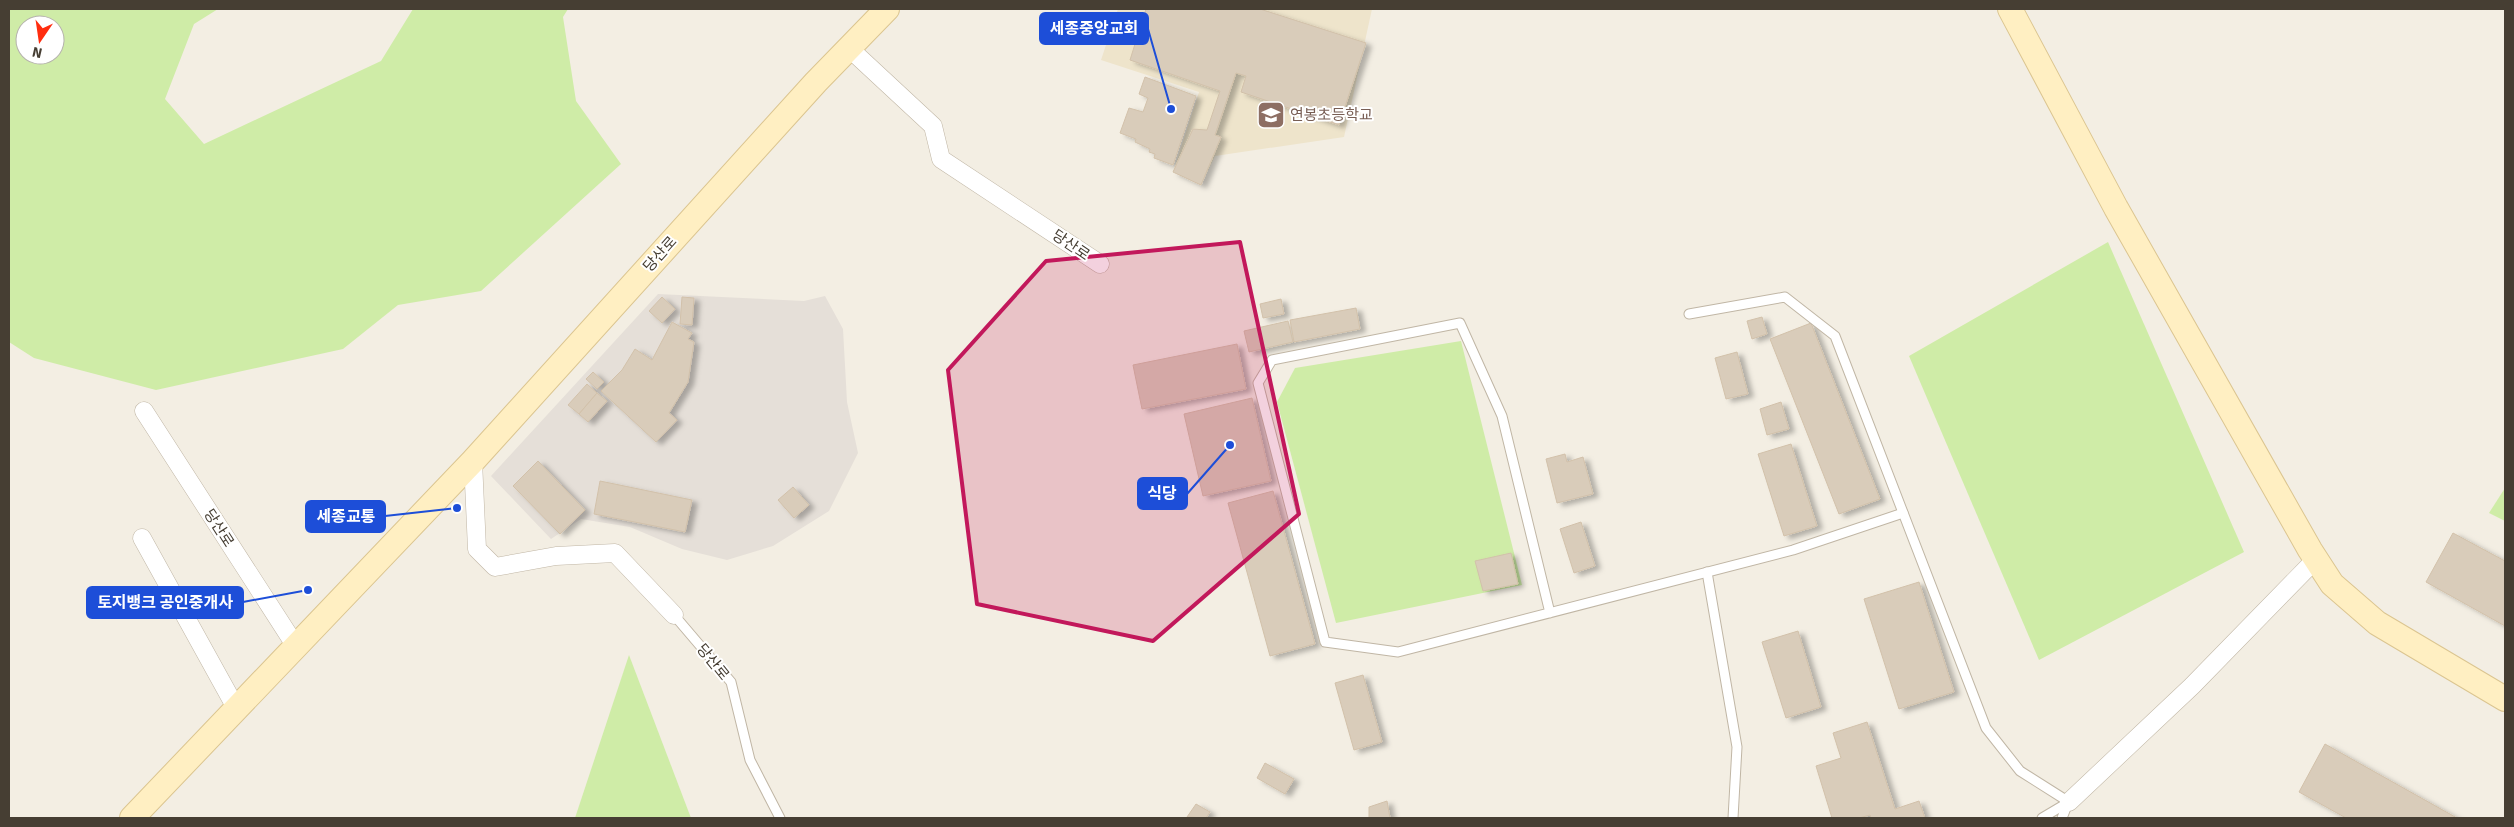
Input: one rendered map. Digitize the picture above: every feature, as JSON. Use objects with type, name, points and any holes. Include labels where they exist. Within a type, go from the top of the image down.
[{"type":"main road","name":"당산로","points":[[132,818],[295,645],[473,461],[848,48],[887,9]]},
{"type":"main road","points":[[2010,9],[2116,208],[2316,560],[2332,584],[2376,623],[2505,699]]},
{"type":"street","name":"당산로","points":[[848,48],[933,126],[942,159],[1100,264]]},
{"type":"street","name":"당산로","points":[[144,411],[295,645]]},
{"type":"street","name":"당산로","points":[[473,461],[477,549],[495,567],[556,556],[615,553],[674,615]]},
{"type":"street","points":[[142,538],[236,708]]},
{"type":"street","points":[[2065,810],[2192,686],[2316,560]]},
{"type":"lane","points":[[1689,314],[1786,297],[1835,336],[1986,728],[2020,771],[2065,810],[2042,818]]},
{"type":"lane","points":[[1550,613],[1502,416],[1460,323],[1272,360],[1258,383],[1325,642],[1398,652],[1550,613],[1793,550],[1903,513]]},
{"type":"lane","points":[[1707,572],[1738,747],[1733,818]]},
{"type":"lane","name":"당산로","points":[[674,615],[731,682],[750,760],[780,818]]},
{"type":"highlighted area","points":[[1240,242],[1299,514],[1153,641],[977,604],[948,370],[1046,261]]},
{"type":"shaded area","name":"연봉초등학교","points":[[1118,9],[1372,9],[1344,137],[1215,156],[1201,185],[1173,172],[1199,92],[1101,60]]},
{"type":"shaded area","points":[[658,294],[804,301],[825,296],[843,329],[847,402],[858,453],[829,511],[773,546],[727,560],[682,549],[630,527],[581,519],[551,539],[491,476]]},
{"type":"green space","points":[[9,9],[218,9],[194,24],[165,99],[204,144],[381,61],[413,9],[568,9],[563,17],[576,101],[621,164],[481,291],[398,305],[343,349],[156,390],[34,358],[9,342]]},
{"type":"green space","points":[[2108,242],[2244,552],[2039,660],[1909,356]]},
{"type":"green space","points":[[1461,341],[1522,585],[1336,623],[1277,402],[1295,368]]},
{"type":"green space","points":[[2505,488],[2505,521],[2489,513]]},
{"type":"green space","points":[[629,655],[691,818],[575,818]]},
{"type":"building","name":"연봉초등학교","points":[[1146,9],[1260,9],[1366,43],[1339,125],[1241,92],[1246,76],[1236,73],[1215,135],[1221,137],[1201,185],[1173,172],[1193,129],[1207,130],[1220,91],[1130,60]]},
{"type":"building","points":[[1145,77],[1196,96],[1173,165],[1154,158],[1155,154],[1149,152],[1150,149],[1135,142],[1136,139],[1120,133],[1129,108],[1143,112],[1148,98],[1139,94]]},
{"type":"building","points":[[662,297],[675,309],[662,323],[649,311]]},
{"type":"building","points":[[682,297],[694,298],[692,325],[680,324]]},
{"type":"building","points":[[1281,299],[1284,314],[1263,318],[1260,304]]},
{"type":"building","points":[[1356,308],[1360,329],[1294,342],[1290,320]]},
{"type":"building","points":[[1762,317],[1767,334],[1752,339],[1747,321]]},
{"type":"building","points":[[1288,321],[1293,342],[1249,352],[1244,331]]},
{"type":"building","points":[[672,322],[692,333],[688,339],[694,342],[688,382],[669,413],[677,420],[656,442],[601,391],[622,370],[635,349],[652,360]]},
{"type":"building","points":[[1811,323],[1880,499],[1839,514],[1770,339]]},
{"type":"building","points":[[1237,344],[1246,389],[1142,409],[1133,365]]},
{"type":"building","points":[[1737,352],[1748,394],[1726,399],[1715,358]]},
{"type":"building","points":[[593,372],[604,382],[597,389],[586,379]]},
{"type":"building","points":[[587,384],[597,393],[579,414],[568,405]]},
{"type":"building","points":[[597,393],[607,401],[588,422],[579,414]]},
{"type":"building","points":[[1252,398],[1271,481],[1203,496],[1184,414]]},
{"type":"building","points":[[1781,402],[1789,429],[1767,435],[1760,409]]},
{"type":"building","points":[[1791,444],[1817,526],[1784,536],[1758,454]]},
{"type":"building","points":[[1565,454],[1567,462],[1583,457],[1593,494],[1557,503],[1546,459]]},
{"type":"building","points":[[538,461],[585,510],[560,534],[513,486]]},
{"type":"building","points":[[600,481],[692,500],[685,532],[594,514]]},
{"type":"building","points":[[793,487],[809,505],[794,518],[778,500]]},
{"type":"building","points":[[1273,491],[1315,644],[1270,656],[1228,503]]},
{"type":"building","points":[[1581,522],[1595,566],[1574,573],[1560,529]]},
{"type":"building","points":[[2453,533],[2505,561],[2505,626],[2426,582]]},
{"type":"building","points":[[1511,553],[1518,584],[1483,591],[1475,561]]},
{"type":"building","points":[[1919,582],[1954,692],[1899,709],[1864,599]]},
{"type":"building","points":[[1798,631],[1821,707],[1786,718],[1762,642]]},
{"type":"building","points":[[1363,675],[1382,742],[1354,750],[1335,683]]},
{"type":"building","points":[[1867,722],[1895,809],[1919,801],[1925,818],[1871,818],[1870,815],[1859,818],[1832,818],[1816,766],[1841,758],[1833,733]]},
{"type":"building","points":[[2325,744],[2457,818],[2346,818],[2299,792]]},
{"type":"building","points":[[1265,763],[1294,779],[1285,794],[1257,778]]},
{"type":"building","points":[[1387,801],[1390,818],[1369,818],[1369,807]]},
{"type":"building","points":[[1196,804],[1210,812],[1206,818],[1187,817]]},
{"type":"place","name":"세종중앙교회","points":[[1171,109]]},
{"type":"place","name":"연봉초등학교","points":[[1271,115]]},
{"type":"place","name":"식당","points":[[1230,445]]},
{"type":"place","name":"세종교통","points":[[457,508]]},
{"type":"place","name":"토지뱅크 공인중개사","points":[[308,590]]}]
